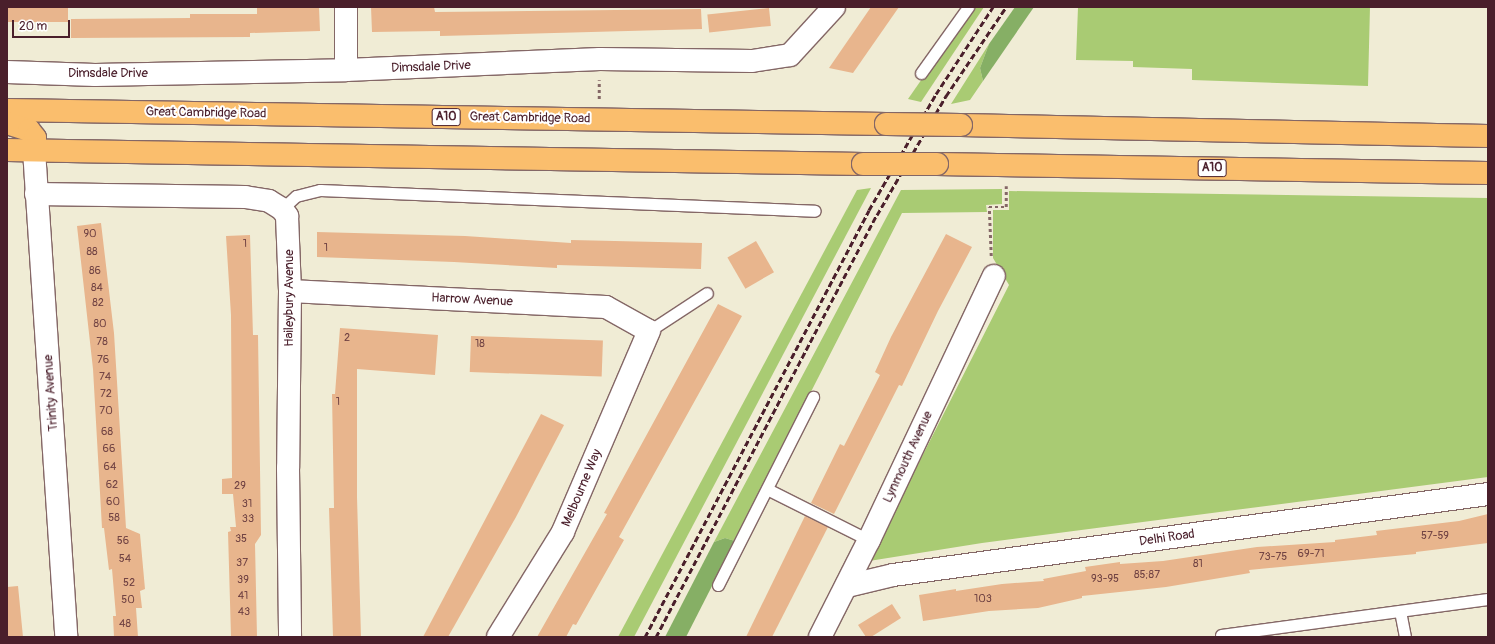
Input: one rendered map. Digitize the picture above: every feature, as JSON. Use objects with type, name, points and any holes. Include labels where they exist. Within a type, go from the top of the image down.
[{"type":"highway","name":"Great Cambridge Road","points":[[7,110],[961,125],[1488,136]]},
{"type":"highway","points":[[7,123],[29,130],[35,138],[34,150]]},
{"type":"highway","name":"A10","points":[[7,150],[1488,173]]},
{"type":"street","points":[[346,7],[346,70]]},
{"type":"street","name":"Dimsdale Drive","points":[[7,72],[94,74],[346,70],[600,59],[752,61],[790,55],[834,7]]},
{"type":"street","name":"Trinity Avenue","points":[[34,150],[66,637]]},
{"type":"street","points":[[36,194],[245,197],[269,201],[282,209]]},
{"type":"street","name":"Haileybury Avenue","points":[[282,209],[289,223],[290,292],[288,468],[290,637]]},
{"type":"street","name":"Lynmouth Avenue","points":[[820,637],[847,586],[994,276]]},
{"type":"street","name":"Harrow Avenue","points":[[290,292],[606,307],[649,331]]},
{"type":"street","name":"Melbourne Way","points":[[498,637],[563,532],[649,331]]},
{"type":"street","name":"Delhi Road","points":[[847,586],[893,575],[1488,494]]},
{"type":"lane","points":[[921,73],[968,7]]},
{"type":"lane","points":[[282,209],[296,196],[320,190],[815,211]]},
{"type":"lane","points":[[649,331],[707,293]]},
{"type":"lane","points":[[718,585],[813,397]]},
{"type":"lane","points":[[766,489],[869,540]]},
{"type":"lane","points":[[1221,635],[1488,599]]},
{"type":"lane","points":[[1400,611],[1406,637]]},
{"type":"path","points":[[598,103],[600,75]]},
{"type":"path","points":[[994,276],[991,258],[989,207],[1006,207],[1006,184]]},
{"type":"green space","points":[[972,7],[984,7],[921,102],[908,99]]},
{"type":"green space","points":[[1015,7],[1034,7],[983,81],[980,68],[989,44]]},
{"type":"green space","points":[[1078,7],[1370,7],[1368,86],[1192,80],[1192,69],[1133,67],[1133,61],[1076,60]]},
{"type":"green space","points":[[989,44],[980,68],[983,81],[970,100],[951,104]]},
{"type":"green space","points":[[871,188],[634,637],[618,637],[857,190]]},
{"type":"green space","points":[[1002,189],[1002,204],[986,205],[987,212],[902,213],[735,541],[725,538],[714,542],[901,190]]},
{"type":"green space","points":[[1009,191],[1488,198],[1488,477],[982,543],[869,561],[1009,285],[993,258],[993,210],[1009,210]]},
{"type":"green space","points":[[725,538],[735,541],[686,637],[665,637],[714,542]]},
{"type":"building","points":[[7,7],[68,7],[68,22],[7,22]]},
{"type":"building","points":[[319,7],[320,31],[250,33],[250,37],[71,38],[71,19],[190,18],[190,14],[257,14],[257,8]]},
{"type":"building","points":[[371,7],[434,7],[435,12],[701,9],[702,29],[440,36],[440,31],[372,32]]},
{"type":"building","points":[[871,7],[899,7],[853,73],[829,68]]},
{"type":"building","points":[[769,8],[771,26],[709,32],[707,14]]},
{"type":"building","points":[[101,223],[114,333],[126,528],[140,534],[145,589],[140,591],[142,608],[136,608],[138,637],[114,637],[113,616],[116,616],[112,569],[109,570],[104,528],[102,528],[93,369],[77,226]]},
{"type":"building","points":[[317,232],[465,236],[571,243],[571,240],[702,243],[701,269],[557,265],[557,268],[454,262],[317,257]]},
{"type":"building","points":[[946,234],[972,247],[938,311],[902,386],[899,385],[834,514],[811,503],[840,444],[844,446],[880,375],[875,372],[891,337]]},
{"type":"building","points":[[250,235],[253,335],[258,335],[261,535],[255,544],[257,637],[231,637],[228,532],[231,531],[230,527],[236,527],[233,494],[222,494],[222,479],[232,478],[231,315],[226,236]]},
{"type":"building","points":[[756,241],[774,272],[745,289],[727,258]]},
{"type":"building","points":[[718,304],[742,316],[619,537],[624,540],[576,625],[573,624],[566,637],[537,637],[607,514],[604,513]]},
{"type":"building","points":[[340,328],[438,335],[435,375],[357,369],[357,497],[361,637],[333,637],[329,508],[334,508],[332,394],[335,394]]},
{"type":"building","points":[[471,336],[603,341],[602,377],[470,372]]},
{"type":"building","points":[[541,414],[564,425],[516,517],[448,637],[423,637]]},
{"type":"building","points":[[1488,514],[1488,543],[1416,552],[1416,554],[1249,570],[1250,573],[1166,587],[1082,596],[1082,598],[1038,608],[989,611],[923,621],[919,595],[956,589],[956,591],[1002,584],[1044,581],[1043,579],[1086,571],[1085,567],[1120,562],[1120,564],[1163,561],[1257,547],[1335,542],[1335,540],[1377,535],[1376,531],[1459,521]]},
{"type":"building","points":[[805,516],[828,527],[772,637],[746,637]]},
{"type":"building","points":[[18,586],[23,637],[7,637],[7,587]]},
{"type":"building","points":[[892,604],[901,618],[871,637],[866,637],[858,625]]},
{"type":"railway","points":[[645,637],[869,210],[936,94],[993,7]]},
{"type":"railway","points":[[656,637],[877,215],[946,96],[1006,7]]}]
